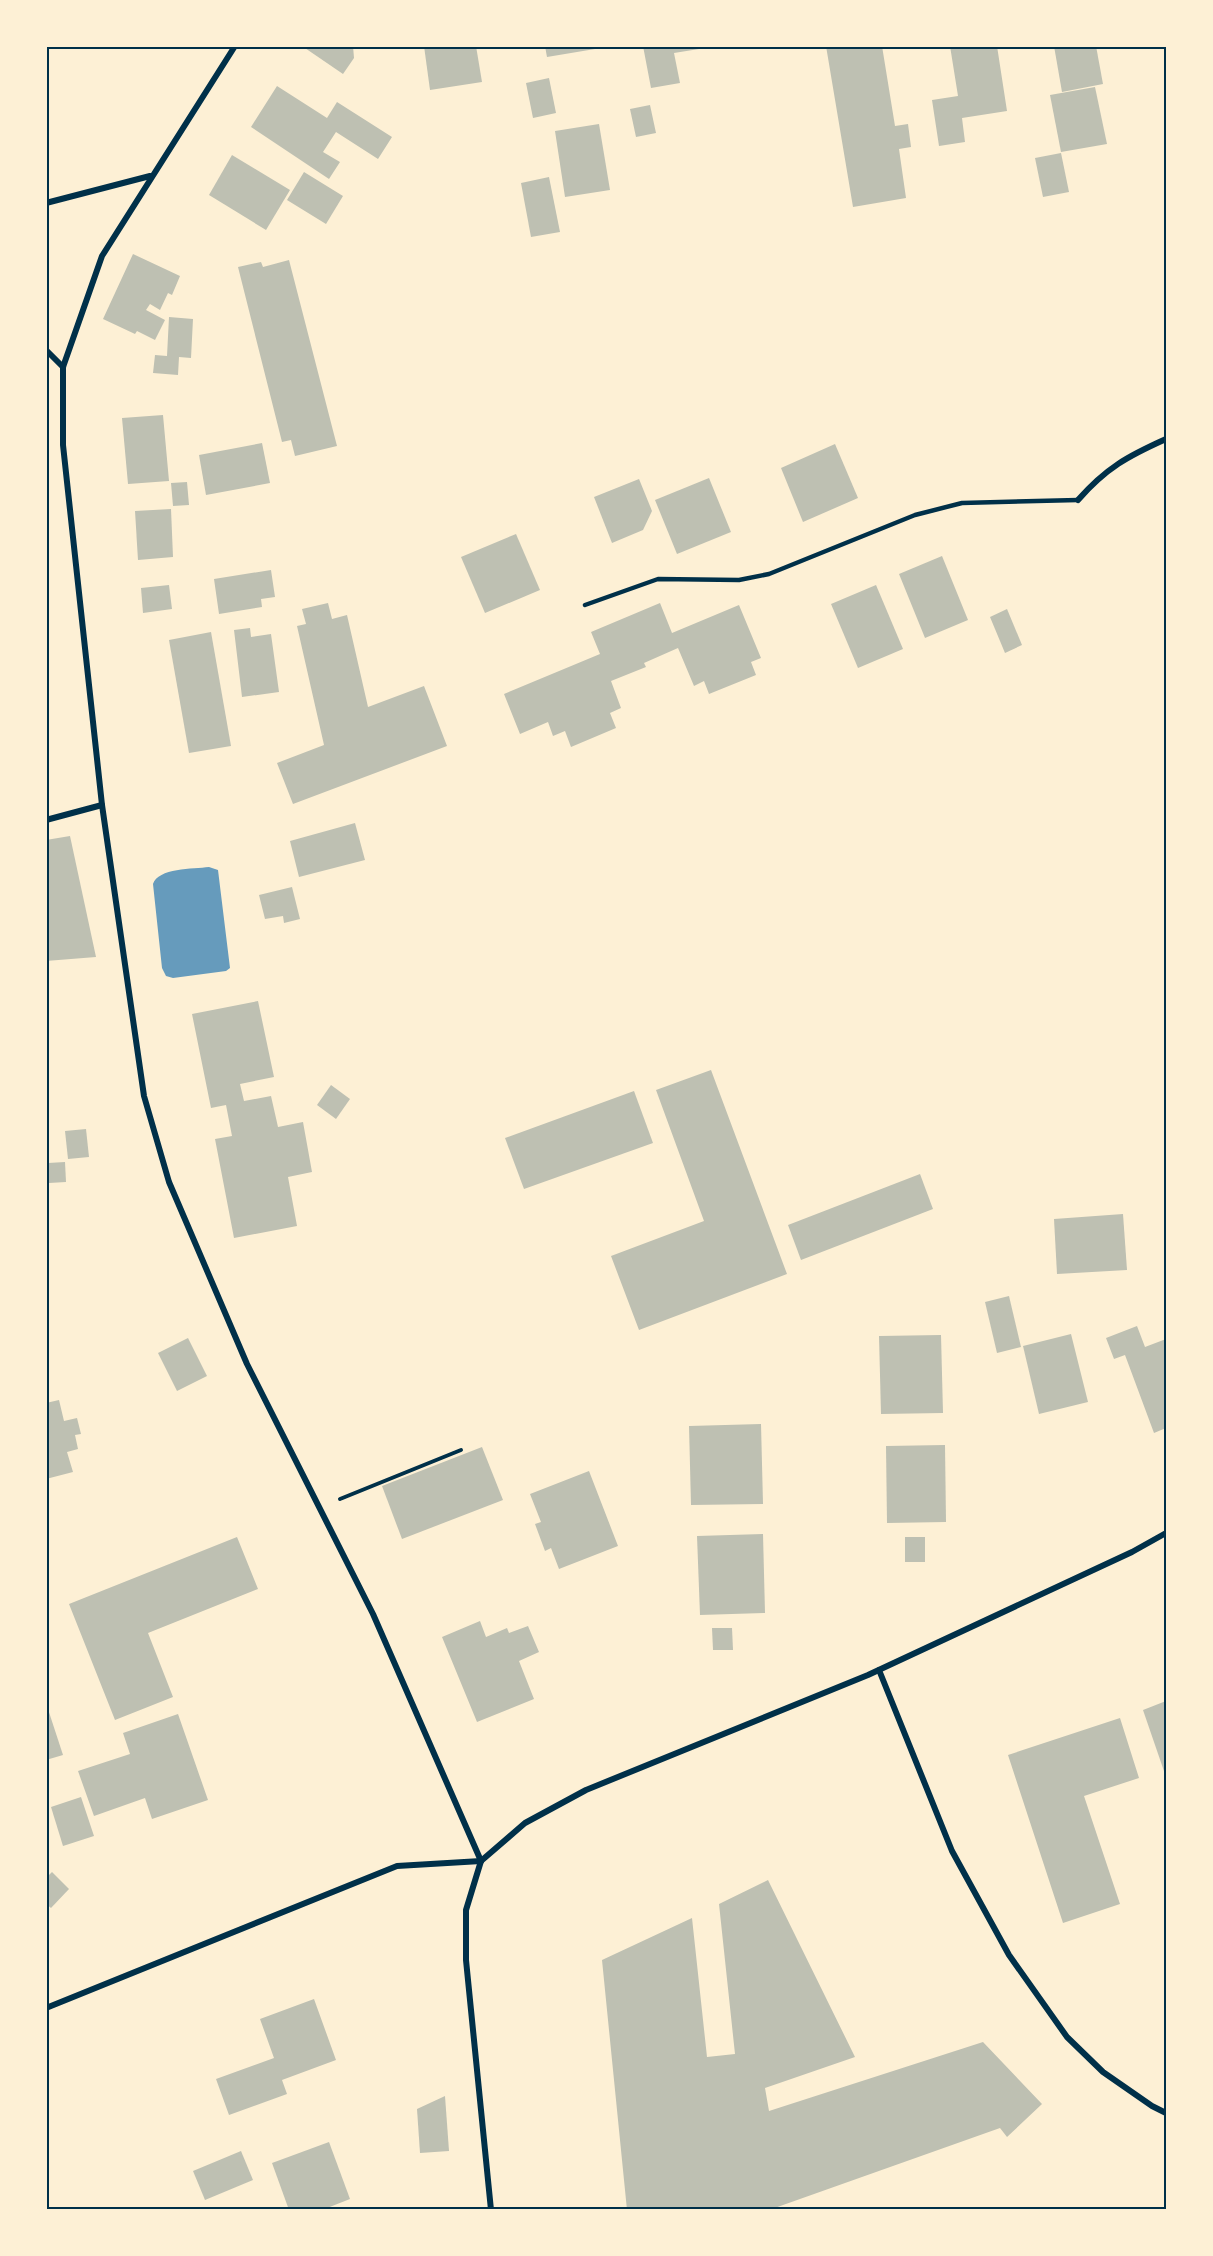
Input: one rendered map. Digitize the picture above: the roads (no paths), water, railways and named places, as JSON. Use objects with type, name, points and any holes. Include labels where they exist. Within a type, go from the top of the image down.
[{"type":"street","points":[[235,46],[102,256],[63,367],[63,445],[102,806],[144,1096],[169,1182],[246,1364],[373,1614],[481,1861]]},
{"type":"street","points":[[46,203],[151,176]]},
{"type":"street","points":[[46,350],[63,367]]},
{"type":"street","points":[[1078,500],[1098,477],[1131,454],[1167,439]]},
{"type":"street","points":[[46,820],[102,806]]},
{"type":"street","points":[[491,2210],[466,1960],[466,1910],[481,1861],[525,1823],[586,1790],[879,1670],[1132,1552],[1167,1533]]},
{"type":"street","points":[[879,1670],[952,1851],[1009,1955],[1067,2037],[1103,2072],[1152,2106],[1167,2113]]},
{"type":"street","points":[[46,2008],[397,1866],[481,1861]]},
{"type":"lane","points":[[585,605],[658,579],[738,580],[769,574],[915,515],[962,503],[1078,500]]},
{"type":"water","points":[[209,867],[218,870],[230,968],[226,971],[173,978],[166,976],[162,968],[153,884],[156,879],[169,872]]}]
